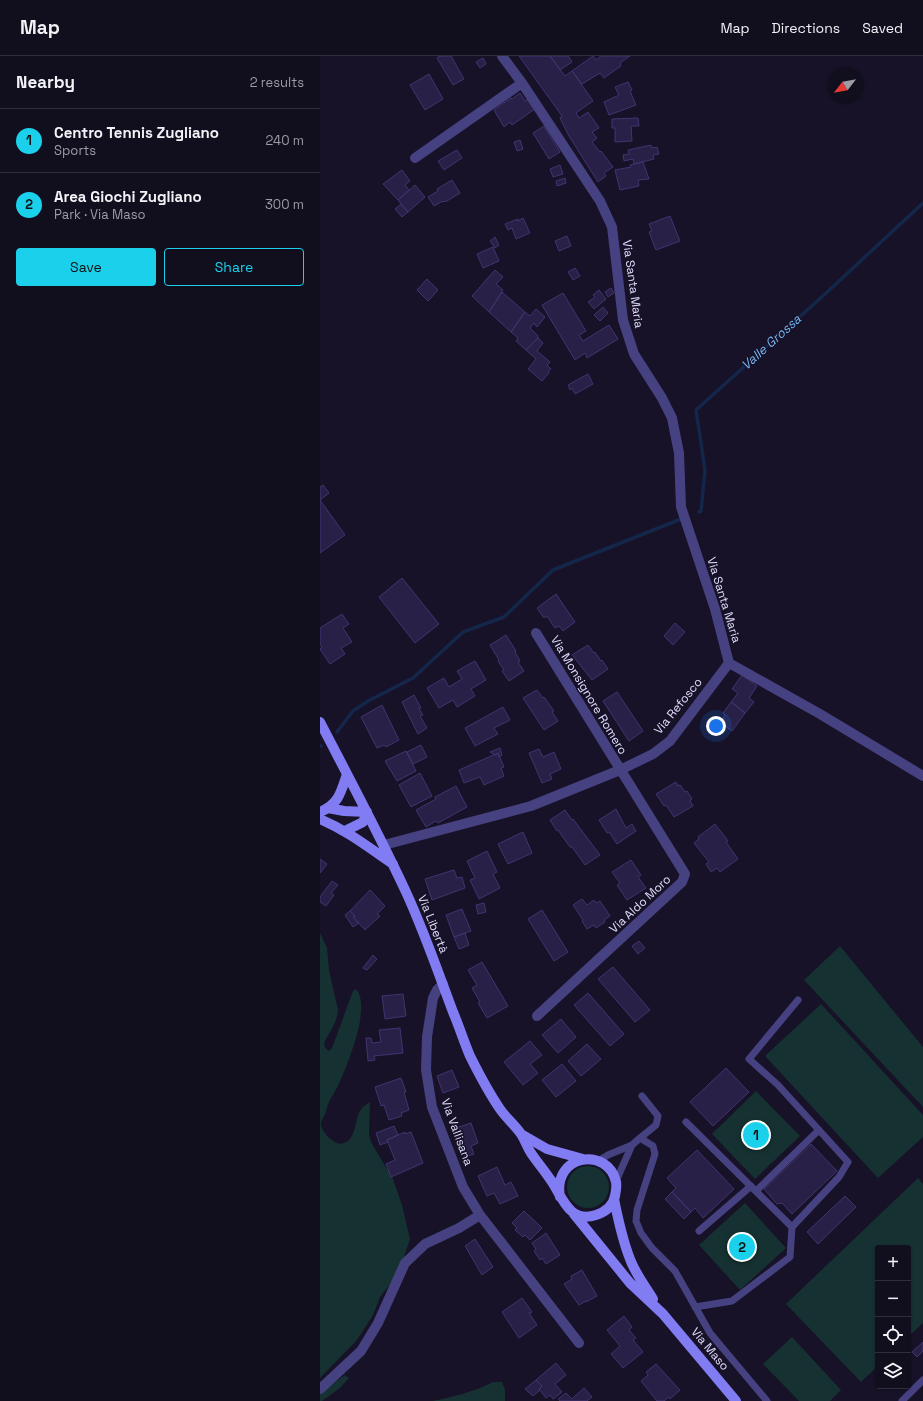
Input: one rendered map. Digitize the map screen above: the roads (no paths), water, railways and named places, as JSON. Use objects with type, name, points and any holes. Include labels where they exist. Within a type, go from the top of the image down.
[{"type":"main road","name":"Via Libertà","points":[[320,722],[367,812],[410,900],[470,1055],[501,1110],[521,1134],[531,1153],[551,1180],[560,1197]]},
{"type":"main road","points":[[324,810],[337,801],[347,774]]},
{"type":"main road","points":[[324,810],[367,812],[363,822],[345,831]]},
{"type":"main road","points":[[320,819],[345,831],[393,864]]},
{"type":"main road","name":"Via Libertà","points":[[521,1134],[547,1148],[583,1159]]},
{"type":"main road","points":[[574,1213],[583,1216],[593,1216],[602,1213],[609,1207],[614,1199],[616,1181],[612,1172],[606,1165],[598,1161],[583,1159],[568,1166],[560,1180],[560,1197],[565,1206],[574,1213],[630,1283],[663,1314]]},
{"type":"main road","points":[[614,1199],[620,1230],[630,1260],[638,1276],[663,1314]]},
{"type":"main road","name":"Via Maso","points":[[663,1314],[736,1401]]},
{"type":"street","name":"Via Santa Maria","points":[[503,56],[600,201],[612,227],[625,330],[634,354],[662,398],[672,418],[679,453],[681,508],[715,609],[729,663]]},
{"type":"street","points":[[415,158],[522,84]]},
{"type":"street","name":"Via Monsignore Romero","points":[[536,633],[620,770]]},
{"type":"street","points":[[729,663],[820,714],[923,776]]},
{"type":"street","name":"Via Refosco","points":[[384,846],[531,806],[620,770],[653,754],[670,741],[729,663]]},
{"type":"street","name":"Via Aldo Moro","points":[[536,1016],[682,882],[684,874],[670,848],[620,770]]},
{"type":"street","name":"Via Vallisana","points":[[443,984],[437,990],[433,998],[427,1037],[426,1070],[432,1107],[463,1187],[480,1215],[578,1343]]},
{"type":"street","points":[[320,1389],[361,1350],[378,1323],[405,1263],[424,1244],[460,1228],[480,1215]]},
{"type":"lane","points":[[695,1307],[732,1301],[790,1257],[792,1227],[840,1177],[848,1162],[778,1085],[749,1058],[798,1000]]},
{"type":"lane","points":[[598,1161],[632,1145],[656,1125],[658,1116],[642,1096]]},
{"type":"lane","points":[[686,1122],[792,1227]]},
{"type":"lane","points":[[699,1231],[753,1188],[819,1130]]},
{"type":"lane","points":[[640,1138],[653,1146],[655,1154],[637,1210],[636,1221],[641,1233],[652,1248],[674,1271],[710,1333],[767,1401]]},
{"type":"lane","points":[[616,1181],[632,1145]]},
{"type":"lane","points":[[902,1401],[923,1380]]},
{"type":"waterway","name":"Valle Grossa","points":[[699,512],[701,511],[705,470],[696,410],[824,295],[923,203]]},
{"type":"waterway","points":[[337,732],[353,711],[368,701],[413,678],[463,632],[504,617],[553,570],[681,519]]},
{"type":"place","name":"Centro Tennis Zugliano","points":[[756,1135]]},
{"type":"place","name":"Area Giochi Zugliano","points":[[742,1247]]}]
